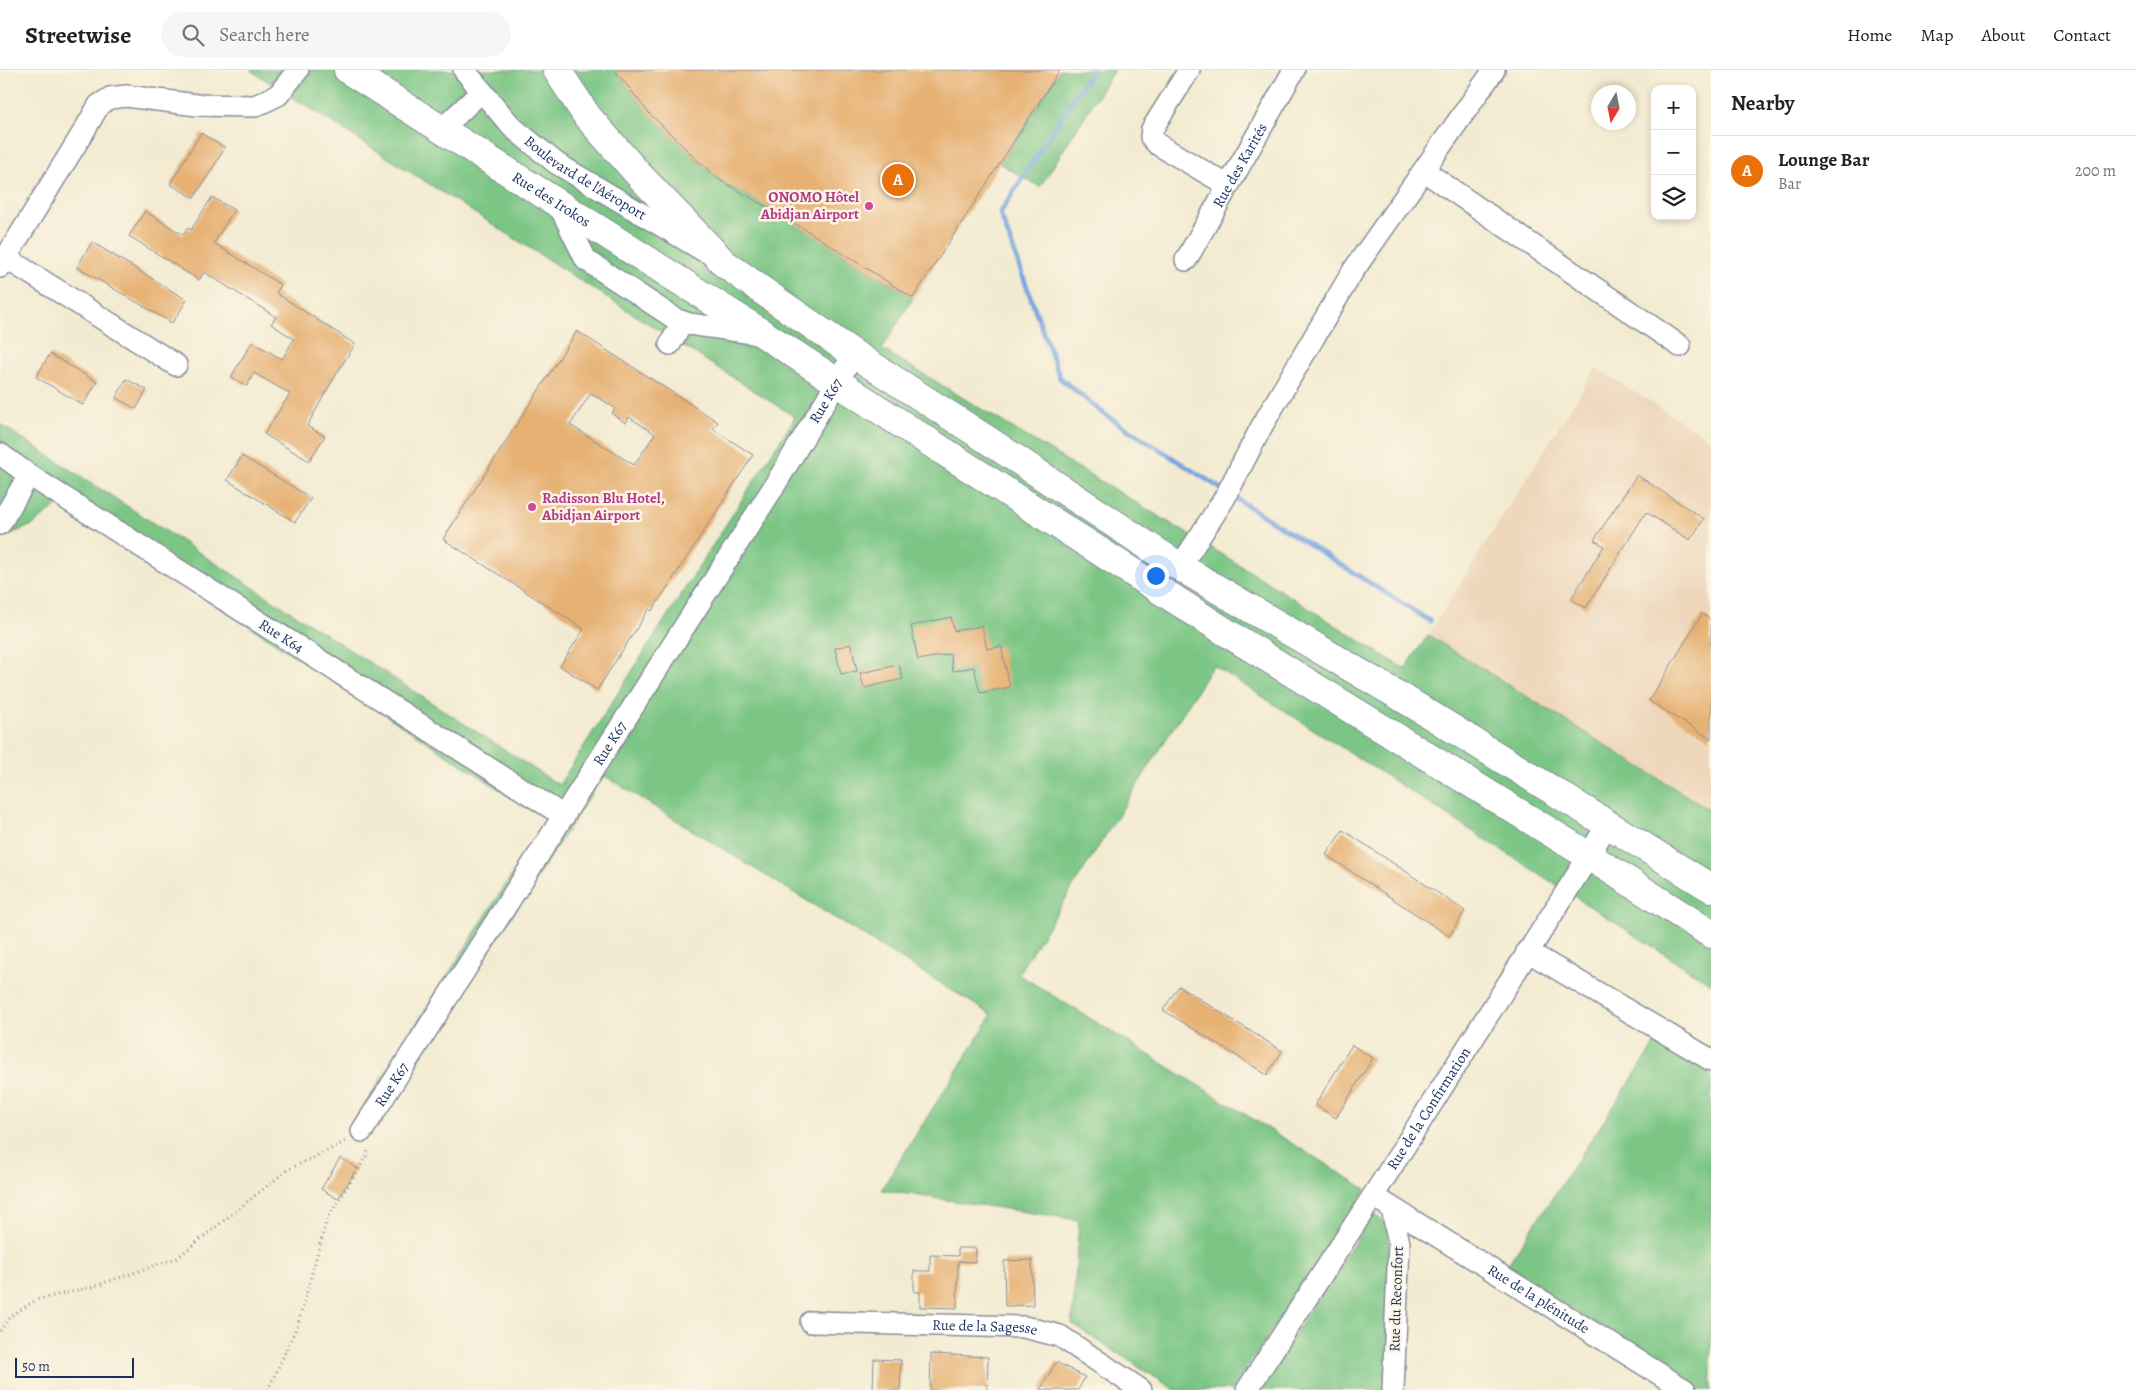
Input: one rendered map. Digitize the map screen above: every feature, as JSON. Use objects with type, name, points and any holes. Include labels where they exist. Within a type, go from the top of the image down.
[{"type":"main road","name":"Rue des Irokos","points":[[348,70],[761,332],[1224,631],[1589,856],[1711,934]]},
{"type":"main road","points":[[557,70],[587,116],[622,156],[725,264],[776,301],[1180,567],[1402,698],[1711,888]]},
{"type":"main road","points":[[761,332],[776,301]]},
{"type":"street","points":[[176,365],[3,263],[99,104],[110,98],[126,96],[198,104],[255,106],[278,95],[298,70]]},
{"type":"street","name":"Boulevard de l'Aéroport","points":[[464,70],[512,127],[556,163],[725,264]]},
{"type":"street","points":[[1189,70],[1152,129],[1151,138],[1157,144],[1227,185]]},
{"type":"street","name":"Rue des Karités","points":[[1186,260],[1294,70]]},
{"type":"street","points":[[1180,567],[1227,492],[1263,424],[1352,271],[1494,70]]},
{"type":"street","points":[[442,129],[482,91]]},
{"type":"street","points":[[1424,171],[1680,346]]},
{"type":"street","points":[[558,203],[586,260],[682,322],[761,332]]},
{"type":"street","points":[[670,344],[682,322]]},
{"type":"street","name":"Rue K67","points":[[362,1130],[773,488],[854,354]]},
{"type":"street","name":"Rue K64","points":[[0,454],[29,475],[564,816]]},
{"type":"street","points":[[0,524],[29,475]]},
{"type":"street","name":"Rue de la Confirmation","points":[[1247,1390],[1373,1196],[1589,856],[1607,824]]},
{"type":"street","points":[[1527,952],[1711,1060]]},
{"type":"street","name":"Rue de la plénitude","points":[[1373,1196],[1505,1276],[1684,1390]]},
{"type":"street","name":"Rue du Reconfort","points":[[1392,1208],[1399,1244],[1393,1390]]},
{"type":"street","name":"Rue de la Sagesse","points":[[811,1322],[1024,1327],[1060,1336],[1141,1390]]},
{"type":"path","points":[[0,1331],[11,1316],[36,1300],[92,1287],[177,1258],[287,1170],[349,1141],[362,1130],[368,1154],[327,1219],[298,1324],[268,1390]]},
{"type":"shaded area","points":[[1596,368],[1711,440],[1711,811],[1428,635]]},
{"type":"green space","points":[[250,70],[615,70],[648,112],[720,180],[811,233],[913,298],[882,349],[1256,575],[1405,669],[1428,635],[1711,811],[1711,984],[1213,665],[1018,974],[1366,1189],[1232,1390],[1175,1390],[1072,1324],[1079,1220],[881,1190],[992,1015],[603,775],[369,1137],[351,1126],[547,820],[60,503],[33,525],[0,538],[0,424],[559,785],[795,417]]},
{"type":"green space","points":[[1058,70],[1114,70],[1040,187],[1000,164],[1060,71]]},
{"type":"green space","points":[[1658,1040],[1711,1074],[1711,1390],[1695,1390],[1506,1267]]},
{"type":"green space","points":[[1374,1213],[1389,1227],[1387,1390],[1257,1390]]},
{"type":"building","name":"ONOMO Hôtel Abidjan Airport","points":[[615,70],[1060,70],[913,298],[811,233],[720,180],[648,112]]},
{"type":"building","points":[[201,133],[225,148],[194,198],[170,184]]},
{"type":"building","points":[[212,197],[234,210],[214,243],[281,285],[276,293],[355,344],[307,426],[325,436],[309,461],[264,434],[290,394],[254,373],[247,386],[231,377],[252,342],[282,359],[294,339],[271,324],[276,317],[204,272],[199,280],[129,236],[145,211],[183,235],[188,228],[191,230]]},
{"type":"building","points":[[92,242],[187,300],[172,323],[77,267]]},
{"type":"building","points":[[577,331],[718,422],[713,429],[753,455],[652,611],[649,609],[597,690],[560,666],[584,629],[443,539]],"holes":[[[591,393],[615,408],[612,414],[626,423],[629,417],[655,434],[634,465],[570,425]]]},
{"type":"building","points":[[50,354],[97,382],[83,405],[36,377]]},
{"type":"building","points":[[126,379],[147,390],[136,409],[116,398]]},
{"type":"building","points":[[242,456],[311,498],[295,522],[227,480]]},
{"type":"building","points":[[1637,475],[1704,519],[1690,540],[1646,512],[1586,608],[1571,599],[1604,546],[1594,540]]},
{"type":"building","points":[[1702,614],[1711,620],[1711,739],[1649,701]]},
{"type":"building","points":[[951,617],[954,631],[982,626],[987,649],[1001,646],[1010,687],[980,693],[974,667],[953,671],[950,654],[918,660],[911,626]]},
{"type":"building","points":[[851,644],[857,671],[841,674],[835,648]]},
{"type":"building","points":[[899,665],[903,679],[864,688],[860,673]]},
{"type":"building","points":[[1343,830],[1465,911],[1449,936],[1326,855]]},
{"type":"building","points":[[1179,986],[1282,1051],[1267,1075],[1163,1010]]},
{"type":"building","points":[[1352,1045],[1373,1058],[1336,1118],[1315,1105]]},
{"type":"building","points":[[340,1158],[357,1168],[338,1199],[321,1189]]},
{"type":"building","points":[[958,1248],[976,1248],[975,1262],[958,1261],[957,1308],[920,1307],[920,1292],[914,1292],[914,1271],[930,1271],[930,1255],[958,1256]]},
{"type":"building","points":[[1032,1260],[1033,1305],[1005,1306],[1004,1261]]},
{"type":"building","points":[[931,1354],[988,1357],[987,1390],[930,1390]]},
{"type":"building","points":[[874,1359],[901,1360],[900,1390],[873,1390]]},
{"type":"building","points":[[1056,1362],[1085,1377],[1078,1390],[1040,1390]]},
{"type":"waterway","points":[[1092,70],[1000,213],[1060,378],[1104,414],[1223,490]]},
{"type":"waterway","points":[[1232,496],[1430,621]]},
{"type":"place","name":"Lounge Bar","points":[[898,180]]},
{"type":"place","name":"ONOMO Hôtel Abidjan Airport","points":[[869,206]]},
{"type":"place","name":"Radisson Blu Hotel, Abidjan Airport","points":[[532,507]]}]
